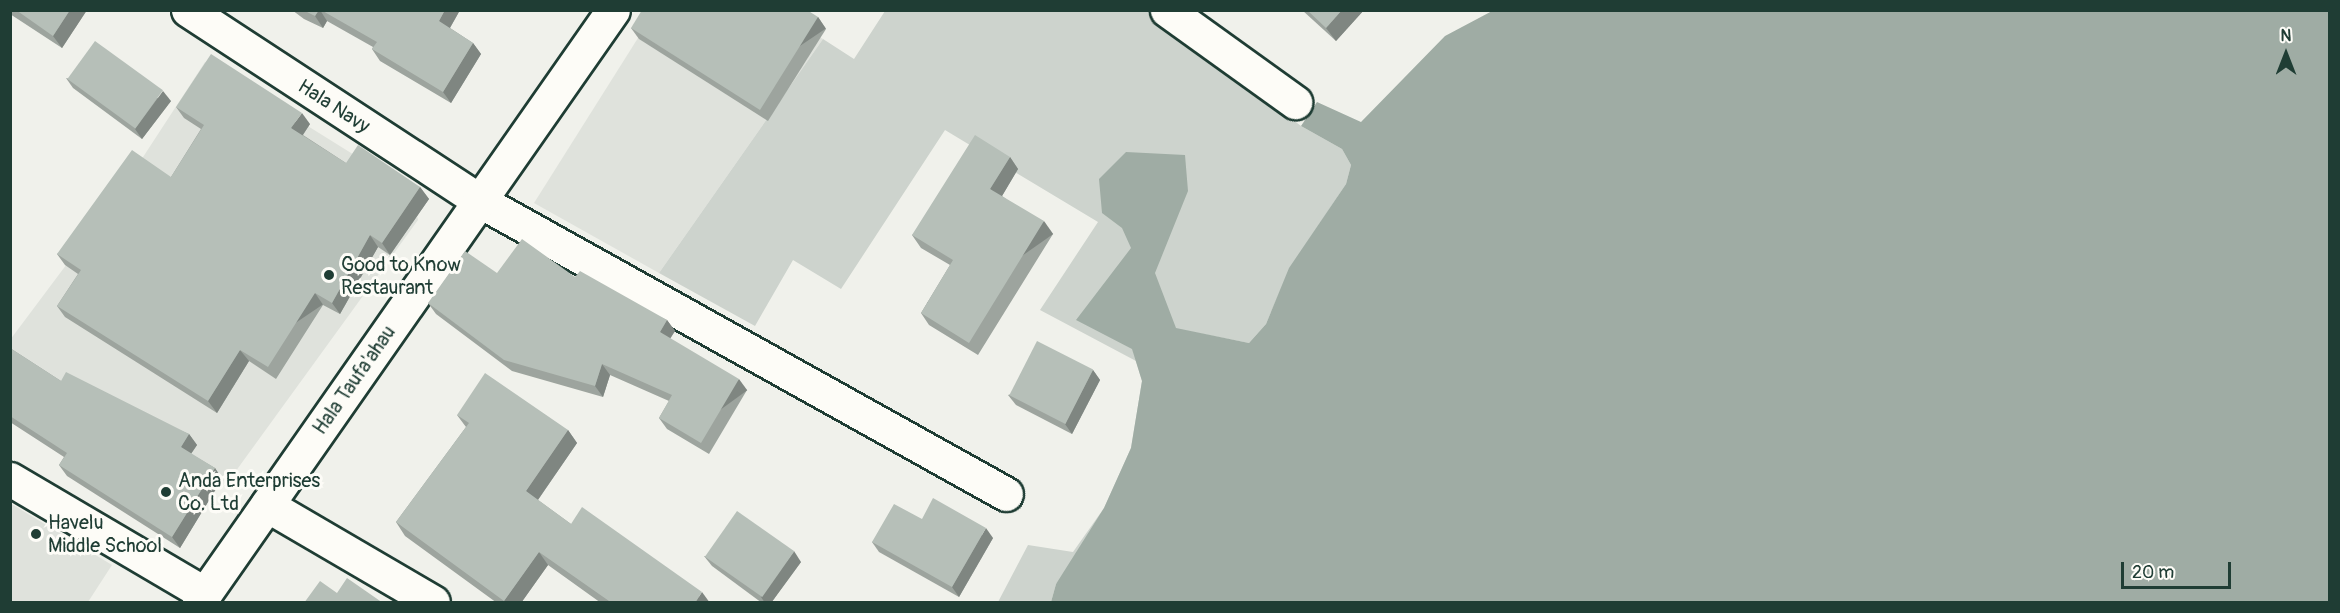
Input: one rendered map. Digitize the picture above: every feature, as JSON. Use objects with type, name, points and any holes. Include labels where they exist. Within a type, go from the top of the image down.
[{"type":"street","name":"Hala Navy","points":[[188,10],[480,201],[1006,494]]},
{"type":"street","name":"Hala Taufa'ahau","points":[[202,598],[613,10]]},
{"type":"street","points":[[1167,10],[1295,102]]},
{"type":"street","points":[[10,479],[202,598]]},
{"type":"street","points":[[267,505],[433,603]]},
{"type":"shaded area","points":[[1494,10],[2329,11],[2329,602],[1051,602],[1056,584],[1104,508],[1131,448],[1142,381],[1132,349],[1076,320],[1131,248],[1122,228],[1102,213],[1099,179],[1126,152],[1185,155],[1188,191],[1155,273],[1176,328],[1249,343],[1266,324],[1289,268],[1346,184],[1351,165],[1342,149],[1301,126],[1317,102],[1361,122],[1445,36]]},
{"type":"shaded area","points":[[655,11],[774,11],[823,39],[659,273],[534,203]]},
{"type":"shaded area","points":[[885,11],[1151,11],[1301,126],[1342,149],[1351,165],[1346,184],[1290,268],[1266,324],[1249,343],[1177,329],[1174,441],[1056,584],[1051,602],[998,602],[1028,545],[1073,552],[1104,508],[1131,448],[1142,381],[1136,361],[1040,310],[1098,222],[945,130],[841,289],[793,260],[755,326],[659,273],[823,39],[854,59]]},
{"type":"shaded area","points":[[205,62],[412,191],[418,220],[225,486],[11,353],[10,340],[117,197]]},
{"type":"shaded area","name":"Havelu Middle School","points":[[10,503],[112,565],[88,602],[11,602]]},
{"type":"building","points":[[16,10],[70,10],[53,36]]},
{"type":"building","points":[[303,10],[319,10],[315,16]]},
{"type":"building","points":[[321,10],[445,10],[439,21],[473,43],[443,92],[372,49],[377,42]]},
{"type":"building","points":[[642,10],[807,10],[818,17],[760,110],[631,28]]},
{"type":"building","points":[[1307,10],[1342,10],[1326,28]]},
{"type":"building","points":[[95,41],[163,90],[135,128],[67,79]]},
{"type":"building","points":[[211,54],[302,113],[291,128],[346,163],[358,145],[420,187],[382,243],[370,235],[332,303],[315,293],[268,367],[240,350],[208,401],[57,306],[81,270],[57,254],[132,150],[171,177],[204,125],[176,107]]},
{"type":"building","points":[[975,135],[1010,157],[990,189],[1044,221],[969,343],[921,313],[953,260],[912,235]]},
{"type":"building","points":[[522,239],[575,277],[580,271],[667,320],[660,332],[739,379],[701,443],[659,418],[672,395],[602,364],[595,386],[504,360],[428,303],[465,251],[497,273]]},
{"type":"building","points":[[1037,341],[1093,370],[1065,424],[1009,395]]},
{"type":"building","points":[[10,348],[61,381],[66,372],[189,434],[181,447],[215,468],[172,537],[59,465],[67,453],[10,416]]},
{"type":"building","points":[[485,373],[568,430],[526,491],[571,524],[582,507],[702,592],[695,603],[608,603],[609,601],[539,552],[504,601],[396,522],[469,423],[457,415]]},
{"type":"building","points":[[933,498],[986,528],[952,587],[872,542],[894,504],[922,519]]},
{"type":"building","points":[[737,511],[794,551],[762,597],[705,557]]},
{"type":"building","points":[[347,578],[383,603],[304,603],[320,581],[337,593]]},
{"type":"place","name":"Good to Know Restaurant","points":[[329,275]]},
{"type":"place","name":"Anda Enterprises Co. Ltd","points":[[166,492]]},
{"type":"place","name":"Havelu Middle School","points":[[36,534]]}]
